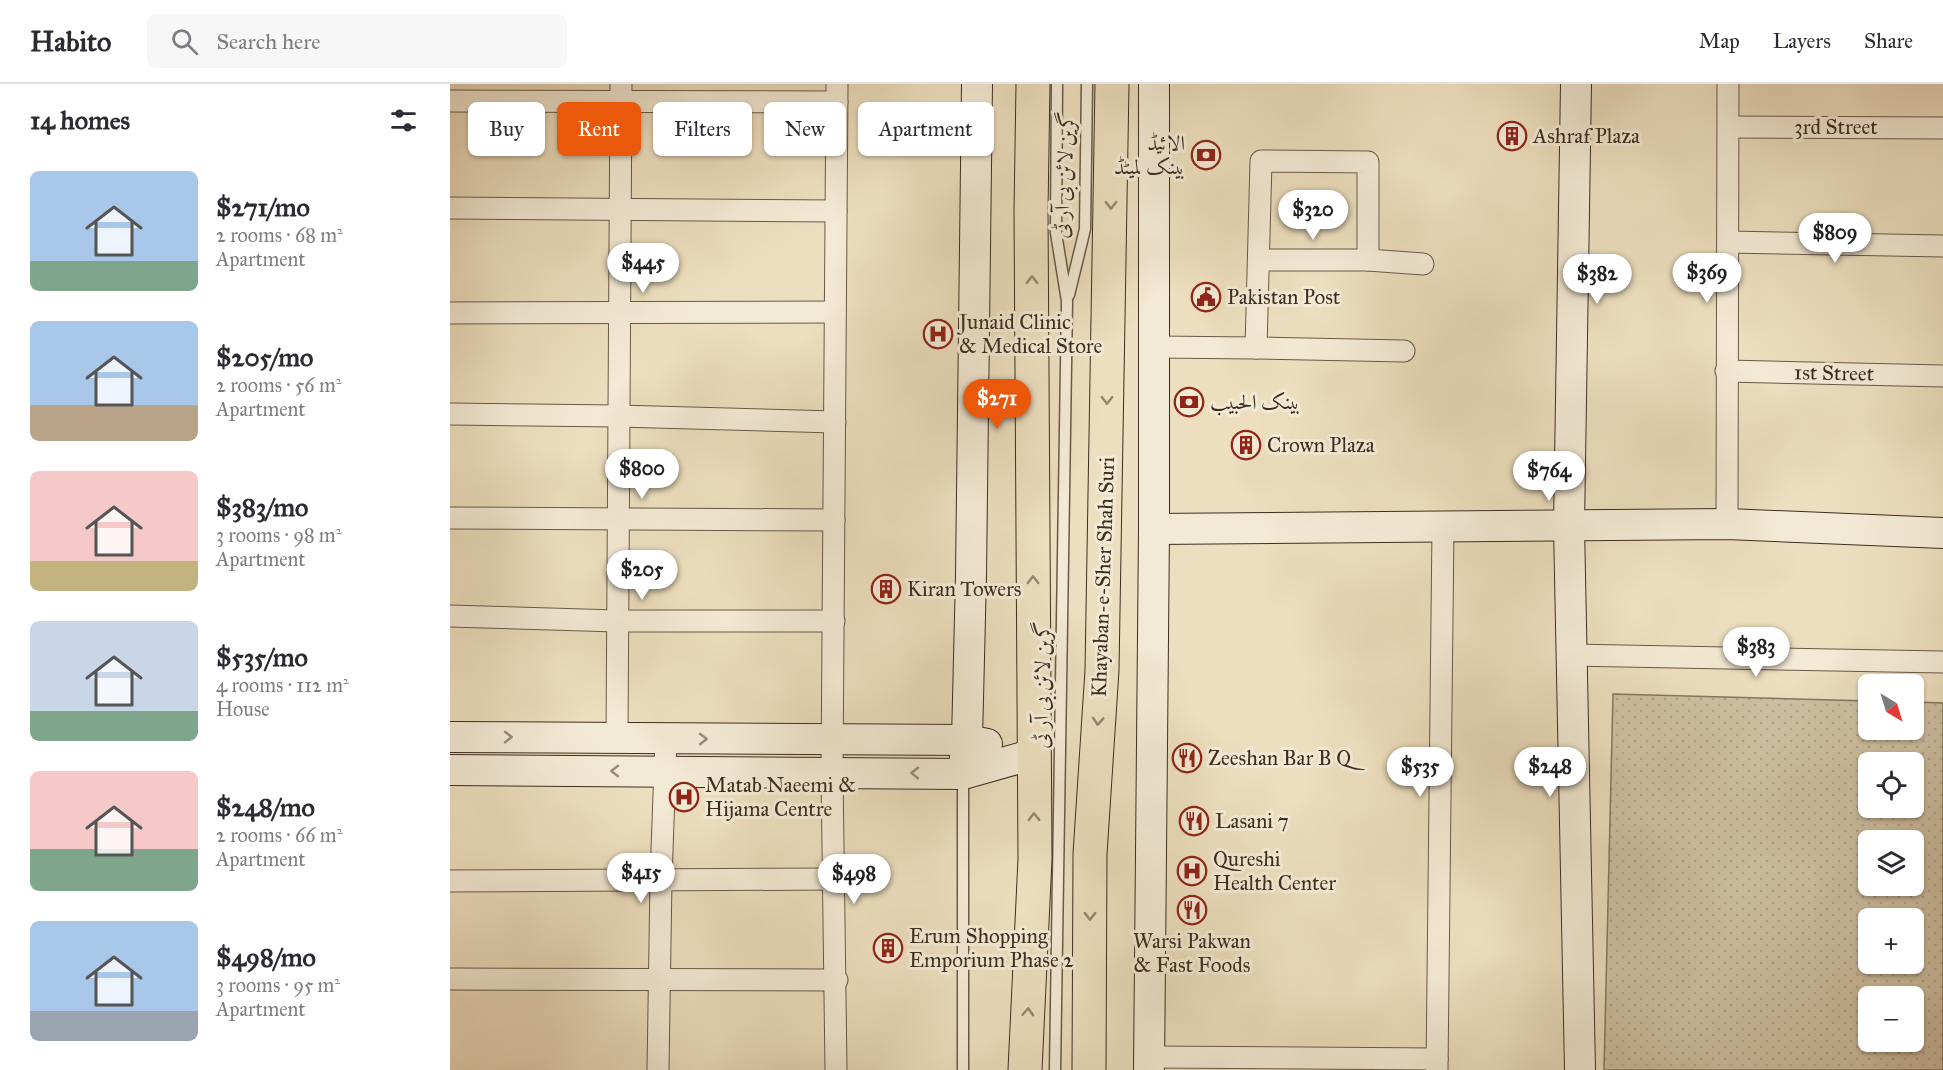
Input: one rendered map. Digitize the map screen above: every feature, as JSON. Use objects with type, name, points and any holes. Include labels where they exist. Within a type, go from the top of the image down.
[{"type":"main road","points":[[1025,1070],[1035,859],[1031,234],[1033,84]]},
{"type":"main road","name":"Khayaban-e-Sher Shah Suri","points":[[1089,1070],[1090,854],[1102,670],[1112,84]]},
{"type":"street","points":[[963,774],[967,740],[977,84]]},
{"type":"street","points":[[1154,84],[1155,346],[1149,1063],[1437,1064],[1443,527]]},
{"type":"street","points":[[1576,84],[1569,526],[1580,1070]]},
{"type":"street","points":[[1727,524],[1728,84]]},
{"type":"street","points":[[617,738],[616,519],[621,93]]},
{"type":"street","points":[[450,101],[621,93],[837,93],[832,772],[837,1070]]},
{"type":"street","name":"3rd Street","points":[[1729,127],[1943,128]]},
{"type":"street","points":[[1256,348],[1261,161],[1368,162],[1368,261]]},
{"type":"street","points":[[450,207],[836,211]]},
{"type":"street","points":[[1728,242],[1943,246]]},
{"type":"street","points":[[1259,260],[1423,264]]},
{"type":"street","points":[[450,313],[836,312]]},
{"type":"street","points":[[1155,346],[1404,351]]},
{"type":"street","name":"1st Street","points":[[1726,371],[1943,376]]},
{"type":"street","points":[[450,414],[835,422]]},
{"type":"street","points":[[450,518],[834,520]]},
{"type":"street","points":[[1154,529],[1727,524],[1943,533]]},
{"type":"street","points":[[450,616],[617,621],[834,621]]},
{"type":"street","points":[[1570,655],[1943,662]]},
{"type":"street","points":[[450,737],[967,740],[1034,754]]},
{"type":"street","points":[[658,1070],[666,738]]},
{"type":"street","points":[[450,770],[963,774],[1034,754]]},
{"type":"street","points":[[450,881],[834,879]]},
{"type":"street","points":[[450,979],[837,980]]},
{"type":"lane","name":"گرین لائن بی آر ٹی","points":[[1055,1070],[1067,301],[1056,233],[1057,84]]},
{"type":"lane","name":"گرین لائن بی آر ٹی","points":[[1067,301],[1085,230],[1087,84]]},
{"type":"lane","points":[[963,774],[963,1070]]},
{"type":"shaded area","points":[[1613,694],[1858,701],[1858,740],[1924,740],[1924,702],[1943,703],[1943,1070],[1604,1070]]},
{"type":"place","name":"Ashraf Plaza","points":[[1512,136]]},
{"type":"place","name":"الائیڈ بینک لمیٹڈ","points":[[1206,155]]},
{"type":"place","name":"Pakistan Post","points":[[1206,297]]},
{"type":"place","name":"Junaid Clinic & Medical Store","points":[[938,334]]},
{"type":"place","name":"بينک الحبيب","points":[[1189,402]]},
{"type":"place","name":"Crown Plaza","points":[[1246,445]]},
{"type":"place","name":"Kiran Towers","points":[[886,589]]},
{"type":"place","name":"Zeeshan Bar B Q","points":[[1187,758]]},
{"type":"place","name":"Matab Naeemi & Hijama Centre","points":[[684,797]]},
{"type":"place","name":"Lasani 7","points":[[1194,821]]},
{"type":"place","name":"Qureshi Health Center","points":[[1192,871]]},
{"type":"place","name":"Warsi Pakwan & Fast Foods","points":[[1192,910]]},
{"type":"place","name":"Erum Shopping Emporium Phase 2","points":[[888,948]]}]
